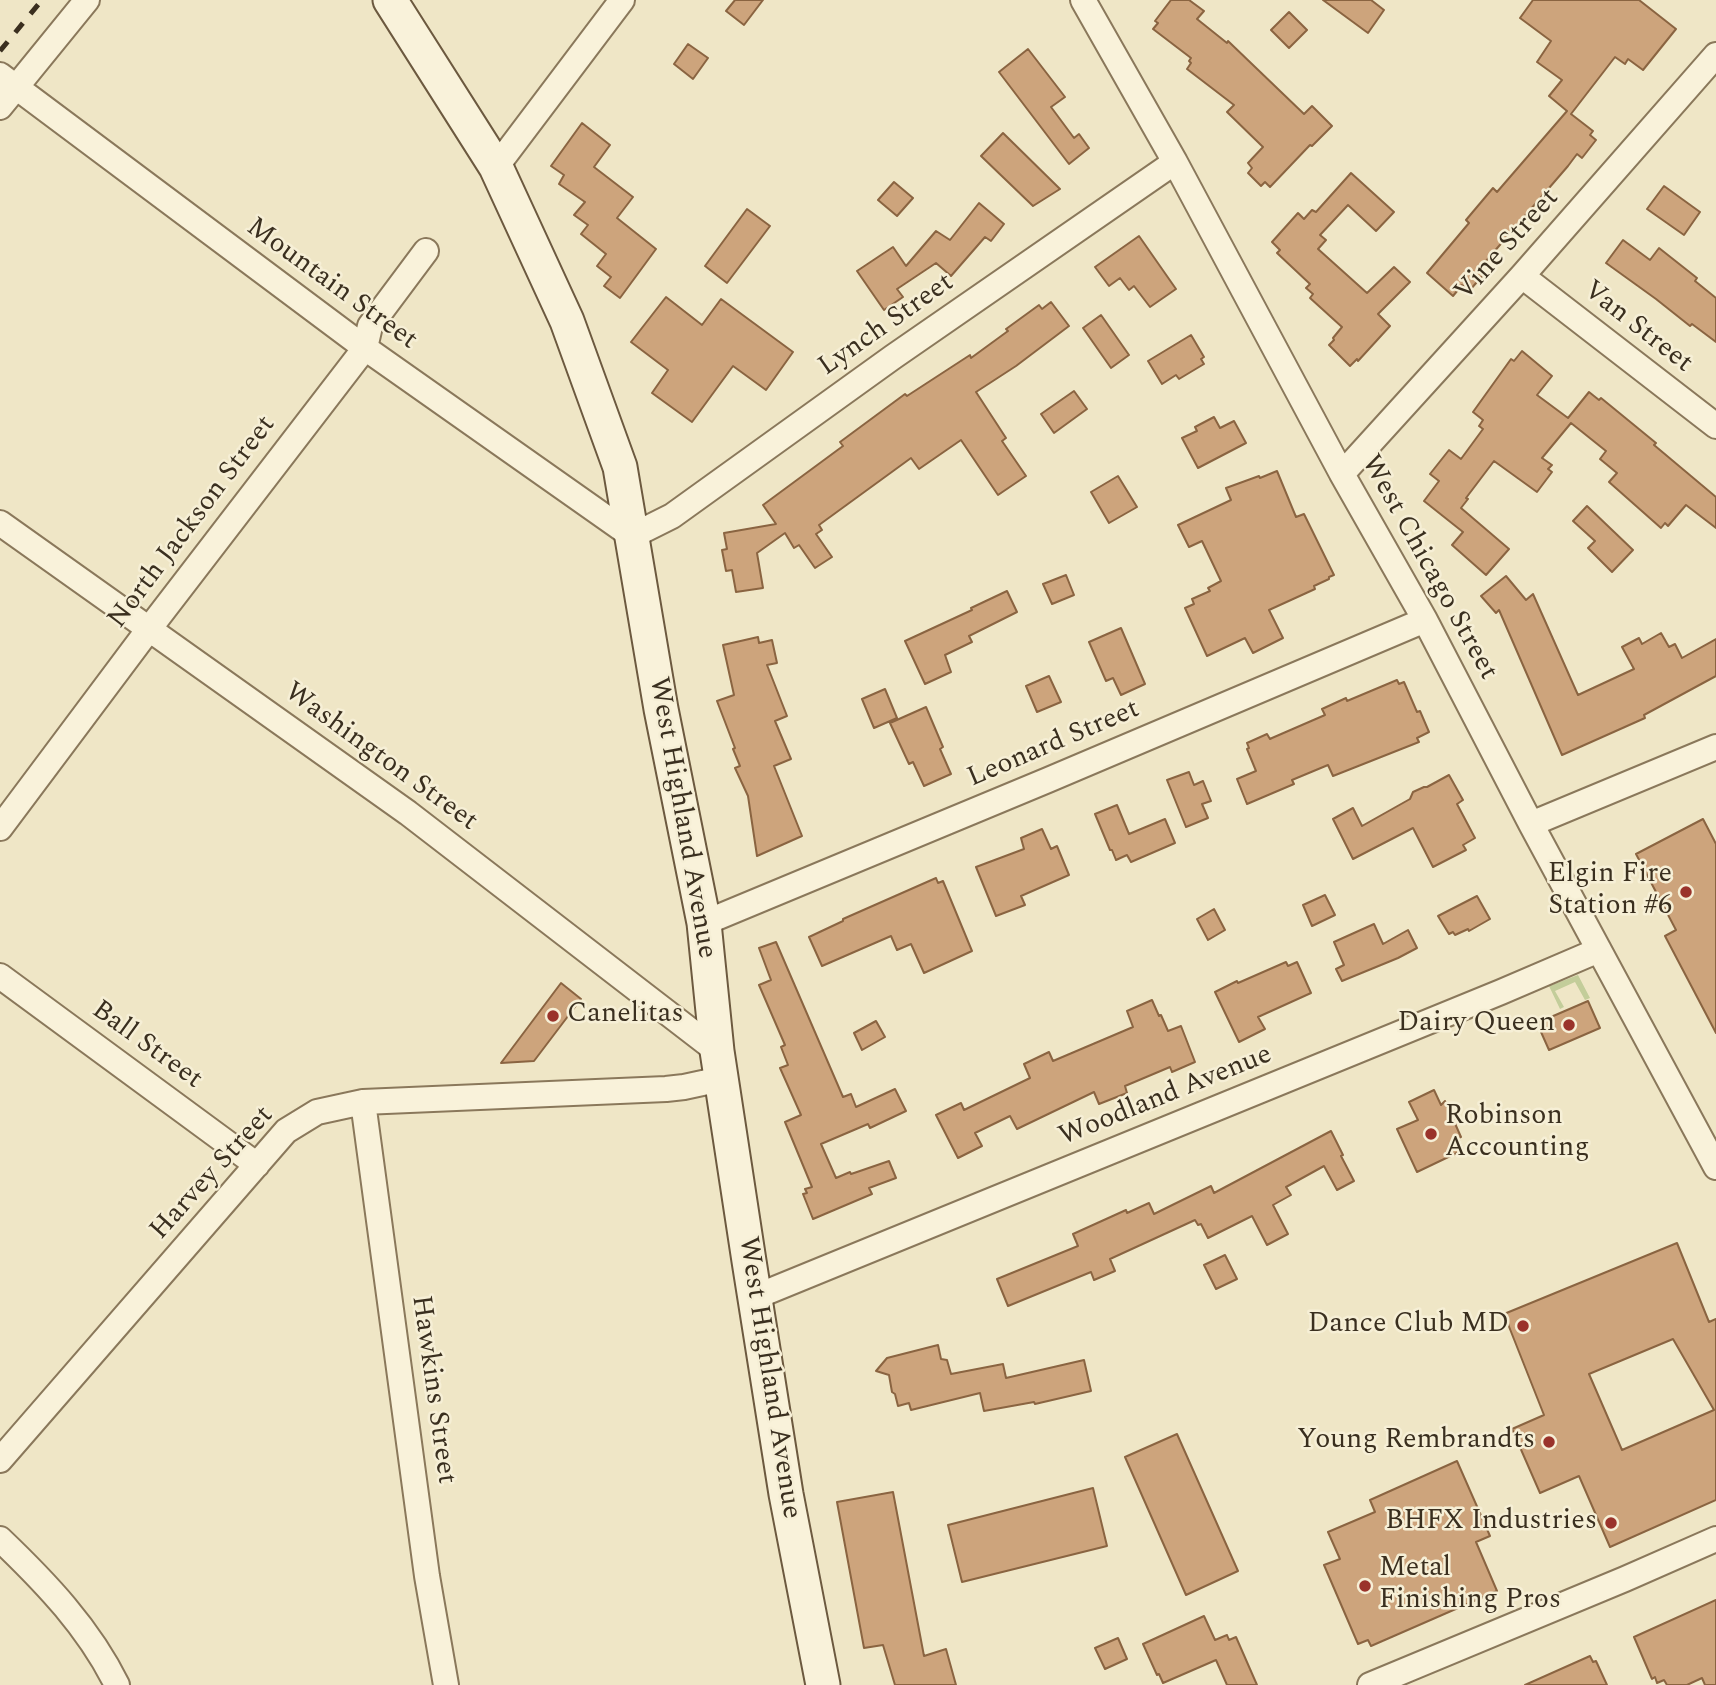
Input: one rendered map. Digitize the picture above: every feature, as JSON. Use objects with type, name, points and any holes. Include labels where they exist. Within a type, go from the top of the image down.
[{"type":"main road","name":"West Highland Avenue","points":[[390,0],[496,167],[567,321],[620,467],[661,709],[704,923],[719,1065],[755,1297],[786,1494],[823,1685]]},
{"type":"street","points":[[5,90],[87,0]]},
{"type":"street","points":[[496,167],[622,0]]},
{"type":"street","name":"West Chicago Street","points":[[1083,0],[1175,162],[1342,474],[1425,620],[1599,950],[1709,1139],[1716,1167]]},
{"type":"street","name":"Vine Street","points":[[1342,474],[1522,276],[1716,55]]},
{"type":"street","name":"Mountain Street","points":[[5,90],[632,537]]},
{"type":"street","name":"Lynch Street","points":[[632,537],[673,516],[893,357],[1175,162]]},
{"type":"street","name":"North Jackson Street","points":[[0,828],[365,348],[370,326],[426,251]]},
{"type":"street","name":"Van Street","points":[[1522,276],[1716,426]]},
{"type":"street","name":"Washington Street","points":[[0,523],[408,813],[719,1065]]},
{"type":"street","name":"Leonard Street","points":[[704,923],[1425,620]]},
{"type":"street","points":[[1531,824],[1716,747]]},
{"type":"street","name":"Woodland Avenue","points":[[755,1297],[1599,950]]},
{"type":"street","name":"Ball Street","points":[[0,976],[257,1165]]},
{"type":"street","name":"Harvey Street","points":[[0,1460],[286,1131],[317,1112],[363,1102],[684,1087],[719,1065]]},
{"type":"street","name":"Hawkins Street","points":[[363,1102],[427,1576],[446,1685]]},
{"type":"street","points":[[0,1539],[35,1572],[69,1610],[117,1685]]},
{"type":"street","points":[[1370,1685],[1716,1539]]},
{"type":"green space","points":[[1578,975],[1590,998],[1585,1000],[1575,982],[1555,991],[1564,1007],[1560,1009],[1549,986]]},
{"type":"building","points":[[735,0],[763,0],[744,25],[726,11]]},
{"type":"building","points":[[1171,0],[1189,0],[1204,11],[1197,19],[1227,43],[1228,41],[1304,114],[1312,106],[1332,126],[1270,187],[1265,182],[1261,186],[1248,173],[1252,168],[1248,163],[1263,147],[1227,112],[1234,105],[1187,69],[1191,58],[1153,29],[1158,23],[1155,21]]},
{"type":"building","points":[[1323,0],[1371,0],[1384,10],[1368,33]]},
{"type":"building","points":[[1533,0],[1639,0],[1676,29],[1643,70],[1628,59],[1625,64],[1615,57],[1571,114],[1593,131],[1590,135],[1596,140],[1582,158],[1577,154],[1478,270],[1483,275],[1470,290],[1462,285],[1453,296],[1427,273],[1469,223],[1466,220],[1493,188],[1497,192],[1567,111],[1549,96],[1562,80],[1537,62],[1551,41],[1520,18]]},
{"type":"building","points":[[1289,12],[1307,30],[1289,48],[1271,30]]},
{"type":"building","points":[[688,44],[708,58],[693,79],[674,64]]},
{"type":"building","points":[[1028,49],[1065,97],[1051,107],[1074,138],[1079,134],[1089,148],[1069,164],[999,72]]},
{"type":"building","points":[[582,123],[610,145],[594,167],[633,197],[617,218],[656,249],[620,298],[604,286],[611,277],[597,266],[606,254],[581,234],[588,225],[574,215],[585,202],[559,184],[564,175],[551,166]]},
{"type":"building","points":[[1003,133],[1060,189],[1033,206],[981,156]]},
{"type":"building","points":[[1351,173],[1394,212],[1376,231],[1348,205],[1320,235],[1326,240],[1318,249],[1367,293],[1394,267],[1410,282],[1378,314],[1390,326],[1358,361],[1357,359],[1350,366],[1329,345],[1342,327],[1310,298],[1313,294],[1306,288],[1310,284],[1277,253],[1280,250],[1272,242],[1298,213],[1304,219],[1312,210],[1316,212]]},
{"type":"building","points":[[894,182],[913,198],[897,216],[878,200]]},
{"type":"building","points":[[1664,186],[1700,212],[1684,235],[1647,209]]},
{"type":"building","points":[[979,203],[1004,224],[991,241],[985,237],[951,276],[936,263],[897,289],[903,297],[884,310],[857,271],[893,247],[906,266],[936,231],[950,240]]},
{"type":"building","points":[[747,209],[770,226],[727,283],[705,266]]},
{"type":"building","points":[[1139,236],[1176,289],[1150,307],[1134,286],[1129,290],[1120,278],[1109,286],[1095,267]]},
{"type":"building","points":[[1623,240],[1650,260],[1659,248],[1697,278],[1695,281],[1716,298],[1716,342],[1692,324],[1690,326],[1606,263]]},
{"type":"building","points":[[666,297],[702,325],[721,299],[793,352],[766,390],[733,366],[692,422],[652,393],[668,370],[631,342]]},
{"type":"building","points":[[1051,302],[1069,326],[976,392],[1006,438],[1002,441],[1026,476],[998,495],[961,440],[919,469],[911,458],[819,525],[822,530],[816,534],[832,557],[815,568],[799,545],[794,548],[785,533],[757,553],[763,588],[736,592],[732,570],[726,571],[722,550],[727,549],[724,533],[776,524],[763,505],[843,446],[840,442],[905,394],[907,396],[970,355],[971,358],[1039,305],[1042,309]]},
{"type":"building","points":[[1101,315],[1129,355],[1111,368],[1083,328]]},
{"type":"building","points":[[1191,335],[1204,357],[1201,359],[1204,364],[1179,379],[1176,375],[1162,384],[1148,361]]},
{"type":"building","points":[[1522,351],[1552,376],[1537,395],[1568,418],[1589,392],[1599,400],[1601,398],[1716,497],[1716,528],[1686,505],[1668,526],[1665,523],[1661,528],[1609,482],[1617,473],[1600,459],[1606,451],[1571,423],[1542,458],[1552,465],[1548,469],[1552,472],[1537,492],[1494,461],[1466,498],[1468,499],[1461,508],[1509,549],[1486,575],[1452,545],[1463,532],[1424,501],[1439,481],[1430,474],[1449,450],[1461,459],[1483,429],[1479,426],[1483,420],[1473,412],[1511,359],[1514,361]]},
{"type":"building","points":[[1074,391],[1087,409],[1054,433],[1041,414]]},
{"type":"building","points":[[1214,417],[1220,428],[1234,421],[1246,443],[1198,468],[1182,438],[1197,431],[1195,427]]},
{"type":"building","points":[[1277,471],[1296,517],[1304,514],[1334,575],[1314,586],[1315,589],[1269,610],[1283,638],[1253,653],[1245,638],[1207,656],[1185,608],[1194,604],[1192,599],[1210,591],[1208,588],[1221,581],[1202,541],[1189,547],[1178,525],[1231,500],[1226,488]]},
{"type":"building","points":[[1118,476],[1137,507],[1109,523],[1091,492]]},
{"type":"building","points":[[1587,506],[1633,550],[1612,572],[1588,548],[1595,541],[1573,521]]},
{"type":"building","points":[[1066,575],[1074,595],[1052,604],[1043,584]]},
{"type":"building","points":[[1506,576],[1526,600],[1533,594],[1578,695],[1634,669],[1622,647],[1639,638],[1642,644],[1661,633],[1669,647],[1675,644],[1682,658],[1716,639],[1716,676],[1644,715],[1645,718],[1562,755],[1499,610],[1496,613],[1481,596]]},
{"type":"building","points":[[1007,591],[1017,612],[969,636],[972,642],[945,655],[951,672],[925,684],[905,641]]},
{"type":"building","points":[[1121,628],[1145,684],[1121,695],[1113,678],[1106,681],[1089,642]]},
{"type":"building","points":[[758,637],[759,643],[772,640],[777,663],[767,665],[787,716],[775,721],[791,759],[774,766],[802,836],[757,856],[748,796],[735,768],[740,766],[717,701],[734,695],[723,645]]},
{"type":"building","points":[[1049,676],[1061,702],[1037,712],[1026,686]]},
{"type":"building","points":[[1397,680],[1399,684],[1404,682],[1429,732],[1417,738],[1419,742],[1333,776],[1328,765],[1292,780],[1294,784],[1247,804],[1237,779],[1256,771],[1247,743],[1267,734],[1270,739],[1325,715],[1322,709]]},
{"type":"building","points":[[885,689],[897,718],[874,728],[862,699]]},
{"type":"building","points":[[926,707],[951,774],[924,786],[913,762],[909,764],[890,723]]},
{"type":"building","points":[[1189,772],[1194,785],[1203,781],[1211,801],[1202,804],[1208,818],[1186,827],[1167,780]]},
{"type":"building","points":[[1449,775],[1463,800],[1457,804],[1475,838],[1463,845],[1466,850],[1433,867],[1413,828],[1353,859],[1333,819],[1353,808],[1362,826],[1410,799],[1413,792]]},
{"type":"building","points":[[1117,805],[1129,834],[1165,819],[1175,843],[1131,862],[1127,855],[1116,860],[1095,814]]},
{"type":"building","name":"Elgin Fire Station #6","points":[[1703,819],[1716,844],[1716,1033],[1665,936],[1676,930],[1636,854]]},
{"type":"building","points":[[1042,829],[1051,849],[1057,846],[1069,875],[1021,896],[1025,905],[996,916],[976,867],[1024,849],[1021,838]]},
{"type":"building","points":[[936,878],[938,883],[943,881],[972,951],[924,973],[911,944],[897,950],[891,936],[822,966],[809,937]]},
{"type":"building","points":[[1325,895],[1335,915],[1312,926],[1303,905]]},
{"type":"building","points":[[1477,896],[1490,919],[1469,931],[1468,929],[1455,935],[1453,932],[1449,934],[1438,916]]},
{"type":"building","points":[[1214,909],[1225,930],[1208,940],[1197,919]]},
{"type":"building","points":[[1374,924],[1383,944],[1408,930],[1417,948],[1342,981],[1336,969],[1344,965],[1334,942]]},
{"type":"building","points":[[776,942],[843,1097],[851,1094],[856,1107],[895,1089],[906,1111],[870,1128],[868,1124],[821,1144],[836,1178],[889,1161],[896,1178],[869,1188],[872,1194],[813,1219],[803,1194],[807,1193],[805,1189],[812,1187],[785,1122],[801,1115],[780,1068],[788,1065],[781,1047],[785,1045],[759,985],[771,980],[759,948]]},
{"type":"building","points":[[1286,962],[1288,966],[1297,962],[1311,993],[1258,1017],[1265,1029],[1239,1042],[1215,992]]},
{"type":"building","points":[[561,983],[581,999],[534,1061],[501,1063]]},
{"type":"building","points":[[1152,1000],[1168,1031],[1181,1026],[1195,1062],[1172,1072],[1170,1067],[1125,1086],[1127,1093],[1099,1104],[1094,1092],[1017,1129],[1010,1116],[975,1133],[982,1146],[958,1158],[936,1115],[961,1103],[964,1110],[1030,1078],[1024,1064],[1049,1052],[1053,1061],[1133,1027],[1127,1011]]},
{"type":"building","name":"Dairy Queen","points":[[1588,1001],[1600,1028],[1549,1050],[1537,1023]]},
{"type":"building","points":[[876,1021],[885,1037],[862,1050],[854,1033]]},
{"type":"building","points":[[1434,1090],[1441,1105],[1445,1101],[1461,1137],[1458,1138],[1463,1150],[1417,1172],[1397,1129],[1418,1120],[1409,1102]]},
{"type":"building","points":[[1331,1131],[1354,1181],[1337,1190],[1324,1166],[1286,1187],[1291,1195],[1273,1205],[1288,1234],[1267,1245],[1252,1216],[1208,1238],[1201,1224],[1198,1225],[1195,1220],[1110,1259],[1115,1271],[1094,1280],[1091,1272],[1008,1306],[997,1279],[1078,1246],[1073,1234],[1126,1210],[1127,1213],[1149,1203],[1154,1214],[1211,1186],[1214,1193]]},
{"type":"building","points":[[1677,1243],[1709,1322],[1716,1319],[1716,1500],[1610,1547],[1579,1476],[1540,1493],[1512,1429],[1544,1415],[1504,1314]],"holes":[[[1673,1339],[1714,1410],[1622,1450],[1589,1374]]]},
{"type":"building","points":[[1225,1255],[1237,1279],[1216,1289],[1204,1265]]},
{"type":"building","points":[[938,1345],[941,1359],[947,1360],[951,1374],[1003,1364],[1006,1378],[1084,1360],[1091,1391],[1035,1404],[1034,1402],[984,1411],[980,1393],[911,1410],[909,1403],[898,1406],[889,1375],[876,1371],[887,1358]]},
{"type":"building","points":[[1177,1434],[1238,1571],[1186,1595],[1125,1457]]},
{"type":"building","points":[[1457,1461],[1490,1536],[1476,1542],[1497,1591],[1371,1646],[1368,1640],[1358,1644],[1324,1565],[1340,1559],[1328,1532],[1375,1512],[1370,1500]]},
{"type":"building","points":[[1093,1488],[1107,1546],[962,1582],[948,1525]]},
{"type":"building","points":[[893,1492],[924,1656],[946,1649],[956,1685],[895,1685],[883,1645],[864,1648],[837,1502]]},
{"type":"building","points":[[1716,1600],[1716,1685],[1705,1685],[1702,1678],[1687,1685],[1667,1685],[1664,1680],[1657,1683],[1655,1677],[1652,1679],[1634,1637]]},
{"type":"building","points":[[1204,1616],[1215,1640],[1227,1635],[1229,1640],[1236,1637],[1257,1685],[1227,1685],[1216,1660],[1163,1683],[1143,1644]]},
{"type":"building","points":[[1118,1638],[1127,1659],[1105,1669],[1095,1648]]},
{"type":"building","points":[[1590,1656],[1593,1662],[1596,1661],[1607,1685],[1525,1685]]},
{"type":"railway","points":[[0,51],[42,0]]},
{"type":"place","name":"Elgin Fire Station #6","points":[[1686,892]]},
{"type":"place","name":"Canelitas","points":[[553,1016]]},
{"type":"place","name":"Dairy Queen","points":[[1569,1025]]},
{"type":"place","name":"Robinson Accounting","points":[[1431,1134]]},
{"type":"place","name":"Dance Club MD","points":[[1523,1326]]},
{"type":"place","name":"Young Rembrandts","points":[[1549,1442]]},
{"type":"place","name":"BHFX Industries","points":[[1611,1523]]},
{"type":"place","name":"Metal Finishing Pros","points":[[1365,1586]]}]
